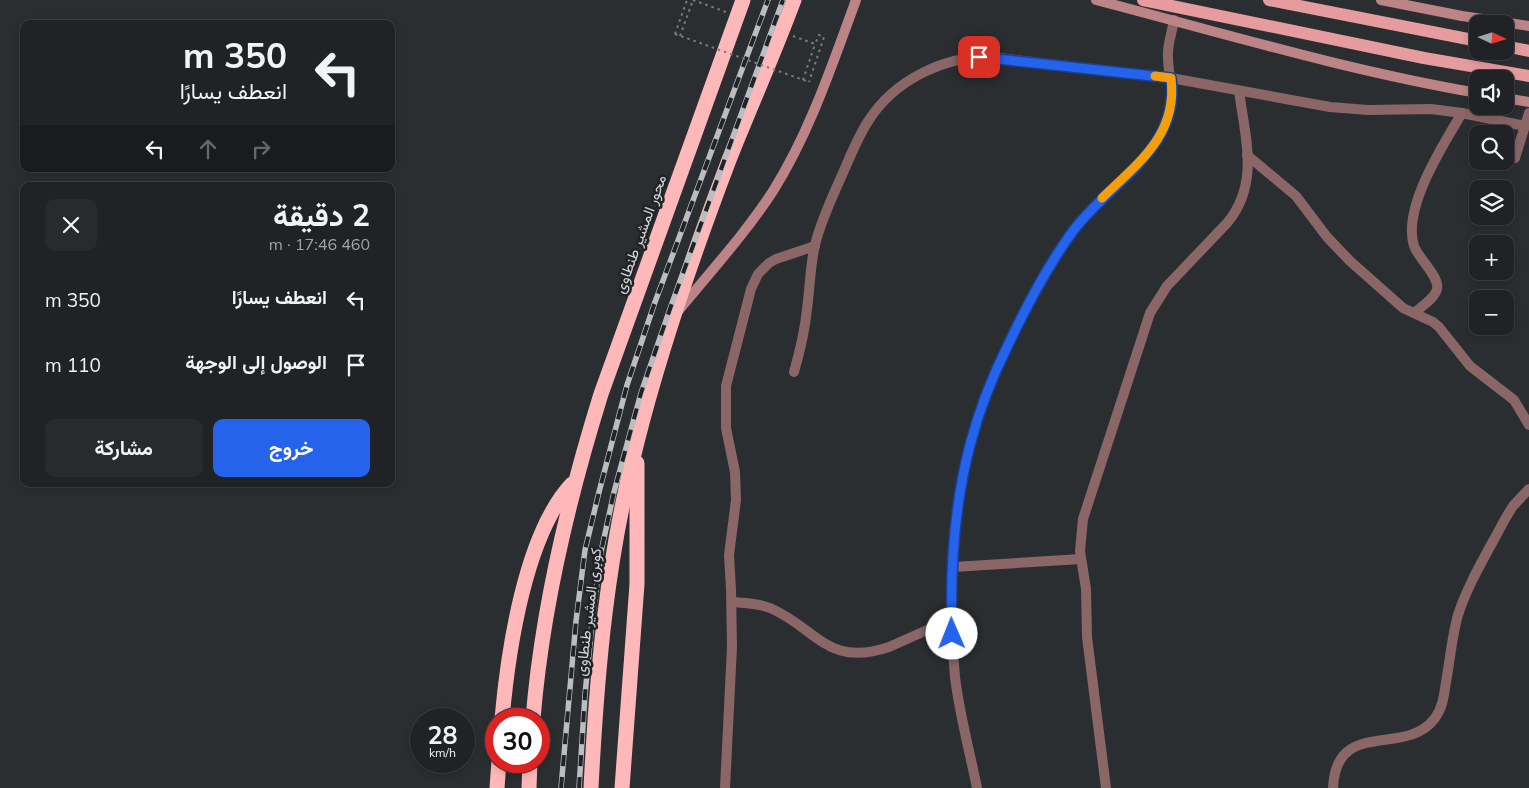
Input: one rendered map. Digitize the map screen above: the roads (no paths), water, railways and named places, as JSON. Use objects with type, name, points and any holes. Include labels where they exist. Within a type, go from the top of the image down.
[{"type":"highway","points":[[622,788],[637,584],[637,442],[675,315],[729,161],[794,0]]},
{"type":"highway","name":"محور المشير طنطاوى","points":[[575,481],[605,385],[740,6]]},
{"type":"highway","name":"كوبرى المشير طنطاوى","points":[[591,788],[596,693],[606,592],[616,534],[637,442]]},
{"type":"highway","points":[[503,708],[513,636],[534,553],[550,514],[575,481]]},
{"type":"highway","points":[[534,708],[548,608],[560,544],[575,481]]},
{"type":"highway","points":[[497,788],[498,773]]},
{"type":"highway","points":[[529,788],[530,773]]},
{"type":"main road","points":[[1143,0],[1424,58],[1529,76]]},
{"type":"main road","points":[[1269,0],[1469,39]]},
{"type":"main road","points":[[1514,48],[1529,51]]},
{"type":"street","points":[[675,315],[747,228],[786,170],[817,105],[856,0]]},
{"type":"street","points":[[1096,0],[1423,84],[1469,92]]},
{"type":"street","points":[[1381,0],[1462,16],[1529,26]]},
{"type":"street","points":[[977,788],[955,679],[952,619],[953,566],[960,499],[970,445],[985,398],[1008,344],[1036,291],[1073,231],[1094,206],[1131,173],[1165,126],[1172,99],[1168,50],[1174,20]]},
{"type":"street","points":[[794,372],[804,329],[815,246],[825,213],[867,123],[884,101],[903,84],[936,67],[957,60],[989,57],[1171,78],[1344,109],[1385,110],[1416,108],[1462,113],[1525,126]]},
{"type":"street","points":[[1106,788],[1089,654],[1086,589],[1080,540],[1083,519],[1150,313],[1167,286],[1235,214],[1244,195],[1247,186],[1248,165],[1239,91]]},
{"type":"street","points":[[1514,100],[1529,102]]},
{"type":"street","points":[[1414,313],[1434,295],[1438,286],[1415,247],[1412,231],[1416,206],[1435,158],[1462,113]]},
{"type":"street","points":[[1515,158],[1529,113]]},
{"type":"street","points":[[1247,156],[1289,188],[1327,237],[1350,262],[1395,302],[1439,327],[1470,366],[1514,400],[1529,425]]},
{"type":"street","points":[[725,788],[732,647],[729,555],[736,500],[735,472],[726,428],[725,398],[728,374],[751,289],[758,274],[776,259],[815,246]]},
{"type":"street","points":[[1333,788],[1337,766],[1351,749],[1365,742],[1415,734],[1434,719],[1442,704],[1455,629],[1461,606],[1505,519],[1513,506],[1529,489]]},
{"type":"street","points":[[953,566],[1081,559]]},
{"type":"street","points":[[732,602],[750,603],[771,608],[824,644],[835,649],[857,653],[889,647],[952,619]]},
{"type":"railway","points":[[561,788],[576,621],[585,550],[627,385],[655,302],[768,0]]},
{"type":"railway","points":[[579,788],[592,622],[601,552],[614,492],[641,393],[783,0]]}]
